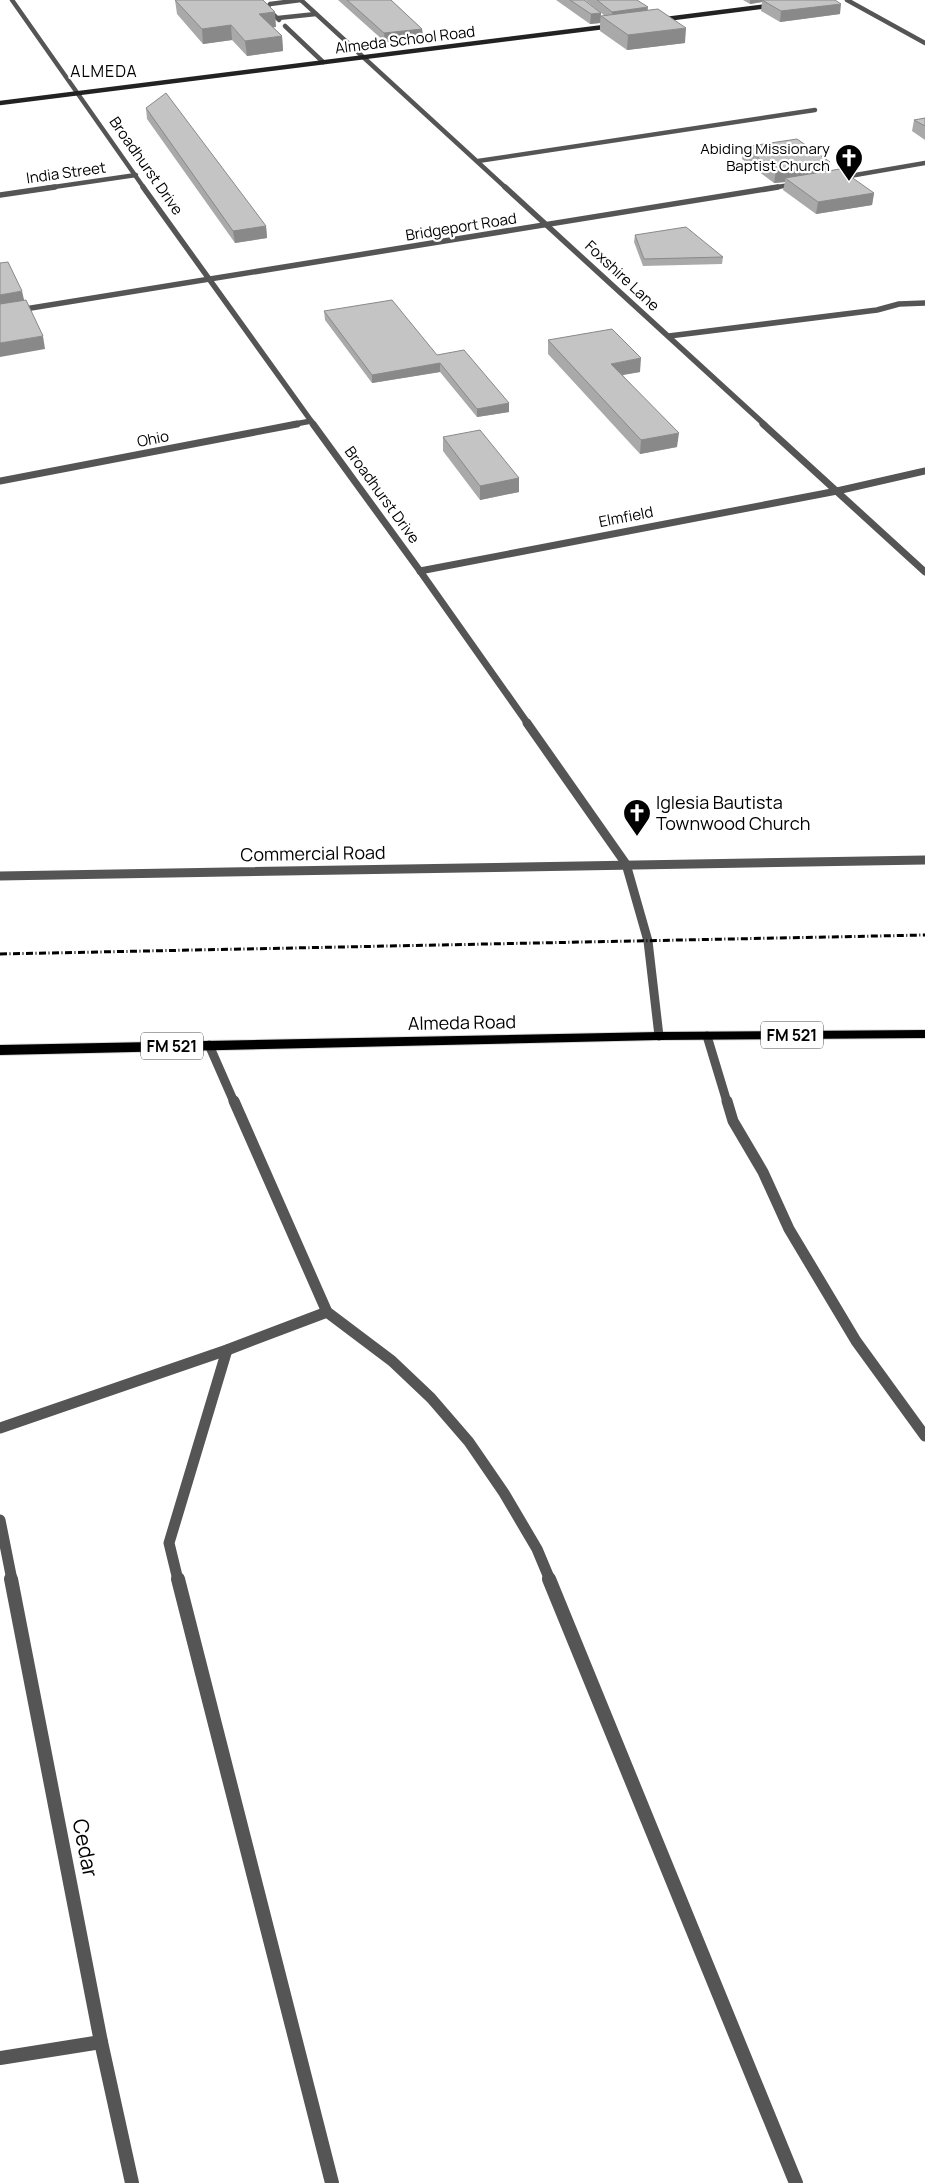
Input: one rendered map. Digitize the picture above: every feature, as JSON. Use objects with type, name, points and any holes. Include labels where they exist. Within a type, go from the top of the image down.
[{"type":"main road","name":"Almeda Road","points":[[0,1050],[659,1036],[925,1034]]},
{"type":"street","name":"Broadhurst Drive","points":[[12,0],[208,280],[420,571],[626,864],[648,941],[659,1036]]},
{"type":"street","points":[[301,0],[270,4],[267,8],[278,19],[316,14]]},
{"type":"street","name":"Foxshire Lane","points":[[301,0],[925,572]]},
{"type":"street","points":[[846,0],[925,42]]},
{"type":"street","points":[[650,21],[784,4]]},
{"type":"street","points":[[605,20],[611,26]]},
{"type":"street","name":"Almeda School Road","points":[[0,102],[621,24]]},
{"type":"street","points":[[285,26],[323,62]]},
{"type":"street","points":[[478,161],[815,110]]},
{"type":"street","points":[[828,179],[925,163]]},
{"type":"street","name":"India Street","points":[[0,195],[136,175]]},
{"type":"street","name":"Bridgeport Road","points":[[0,313],[800,184]]},
{"type":"street","points":[[669,336],[877,310],[899,304],[925,303]]},
{"type":"street","name":"Ohio","points":[[0,481],[310,421]]},
{"type":"street","name":"Elmfield","points":[[420,571],[837,490],[925,471]]},
{"type":"street","name":"Commercial Road","points":[[0,876],[925,860]]},
{"type":"street","points":[[707,1036],[733,1121],[763,1172],[789,1228],[856,1342],[925,1436]]},
{"type":"street","points":[[209,1045],[327,1312],[392,1361],[437,1405],[469,1442],[504,1493],[537,1549],[667,1863],[796,2183]]},
{"type":"street","points":[[0,1428],[227,1350],[327,1312]]},
{"type":"street","points":[[227,1350],[169,1543],[332,2183]]},
{"type":"street","name":"Cedar","points":[[0,1520],[101,2042],[132,2183]]},
{"type":"street","points":[[0,2058],[101,2042]]},
{"type":"building","points":[[175,0],[263,0],[275,12],[259,14],[282,36],[245,41],[231,25],[202,29]]},
{"type":"building","points":[[347,0],[391,0],[422,29],[384,33]]},
{"type":"building","points":[[570,0],[584,0],[601,13],[591,14]]},
{"type":"building","points":[[597,0],[637,0],[648,7],[612,12]]},
{"type":"building","points":[[762,0],[835,0],[841,4],[781,11]]},
{"type":"building","points":[[658,9],[686,28],[628,35],[601,16]]},
{"type":"building","points":[[166,93],[266,226],[233,231],[146,108]]},
{"type":"building","points":[[925,118],[925,126],[914,120]]},
{"type":"building","points":[[797,139],[830,162],[776,171],[744,147]]},
{"type":"building","points":[[840,169],[874,193],[818,202],[785,178]]},
{"type":"building","points":[[686,227],[723,257],[644,259],[635,235]]},
{"type":"building","points":[[8,262],[22,291],[0,295],[0,263]]},
{"type":"building","points":[[26,300],[43,336],[0,343],[0,304]]},
{"type":"building","points":[[392,300],[437,355],[464,350],[509,403],[477,409],[440,363],[372,375],[324,311]]},
{"type":"building","points":[[612,329],[641,358],[611,364],[679,433],[641,440],[548,340]]},
{"type":"building","points":[[480,430],[519,478],[480,486],[443,437]]},
{"type":"railway","points":[[0,954],[925,935]]},
{"type":"place","name":"Abiding Missionary Baptist Church","points":[[849,182]]},
{"type":"place","name":"Iglesia Bautista Townwood Church","points":[[637,837]]},
{"type":"district","name":"ALMEDA","points":[[104,71]]}]
